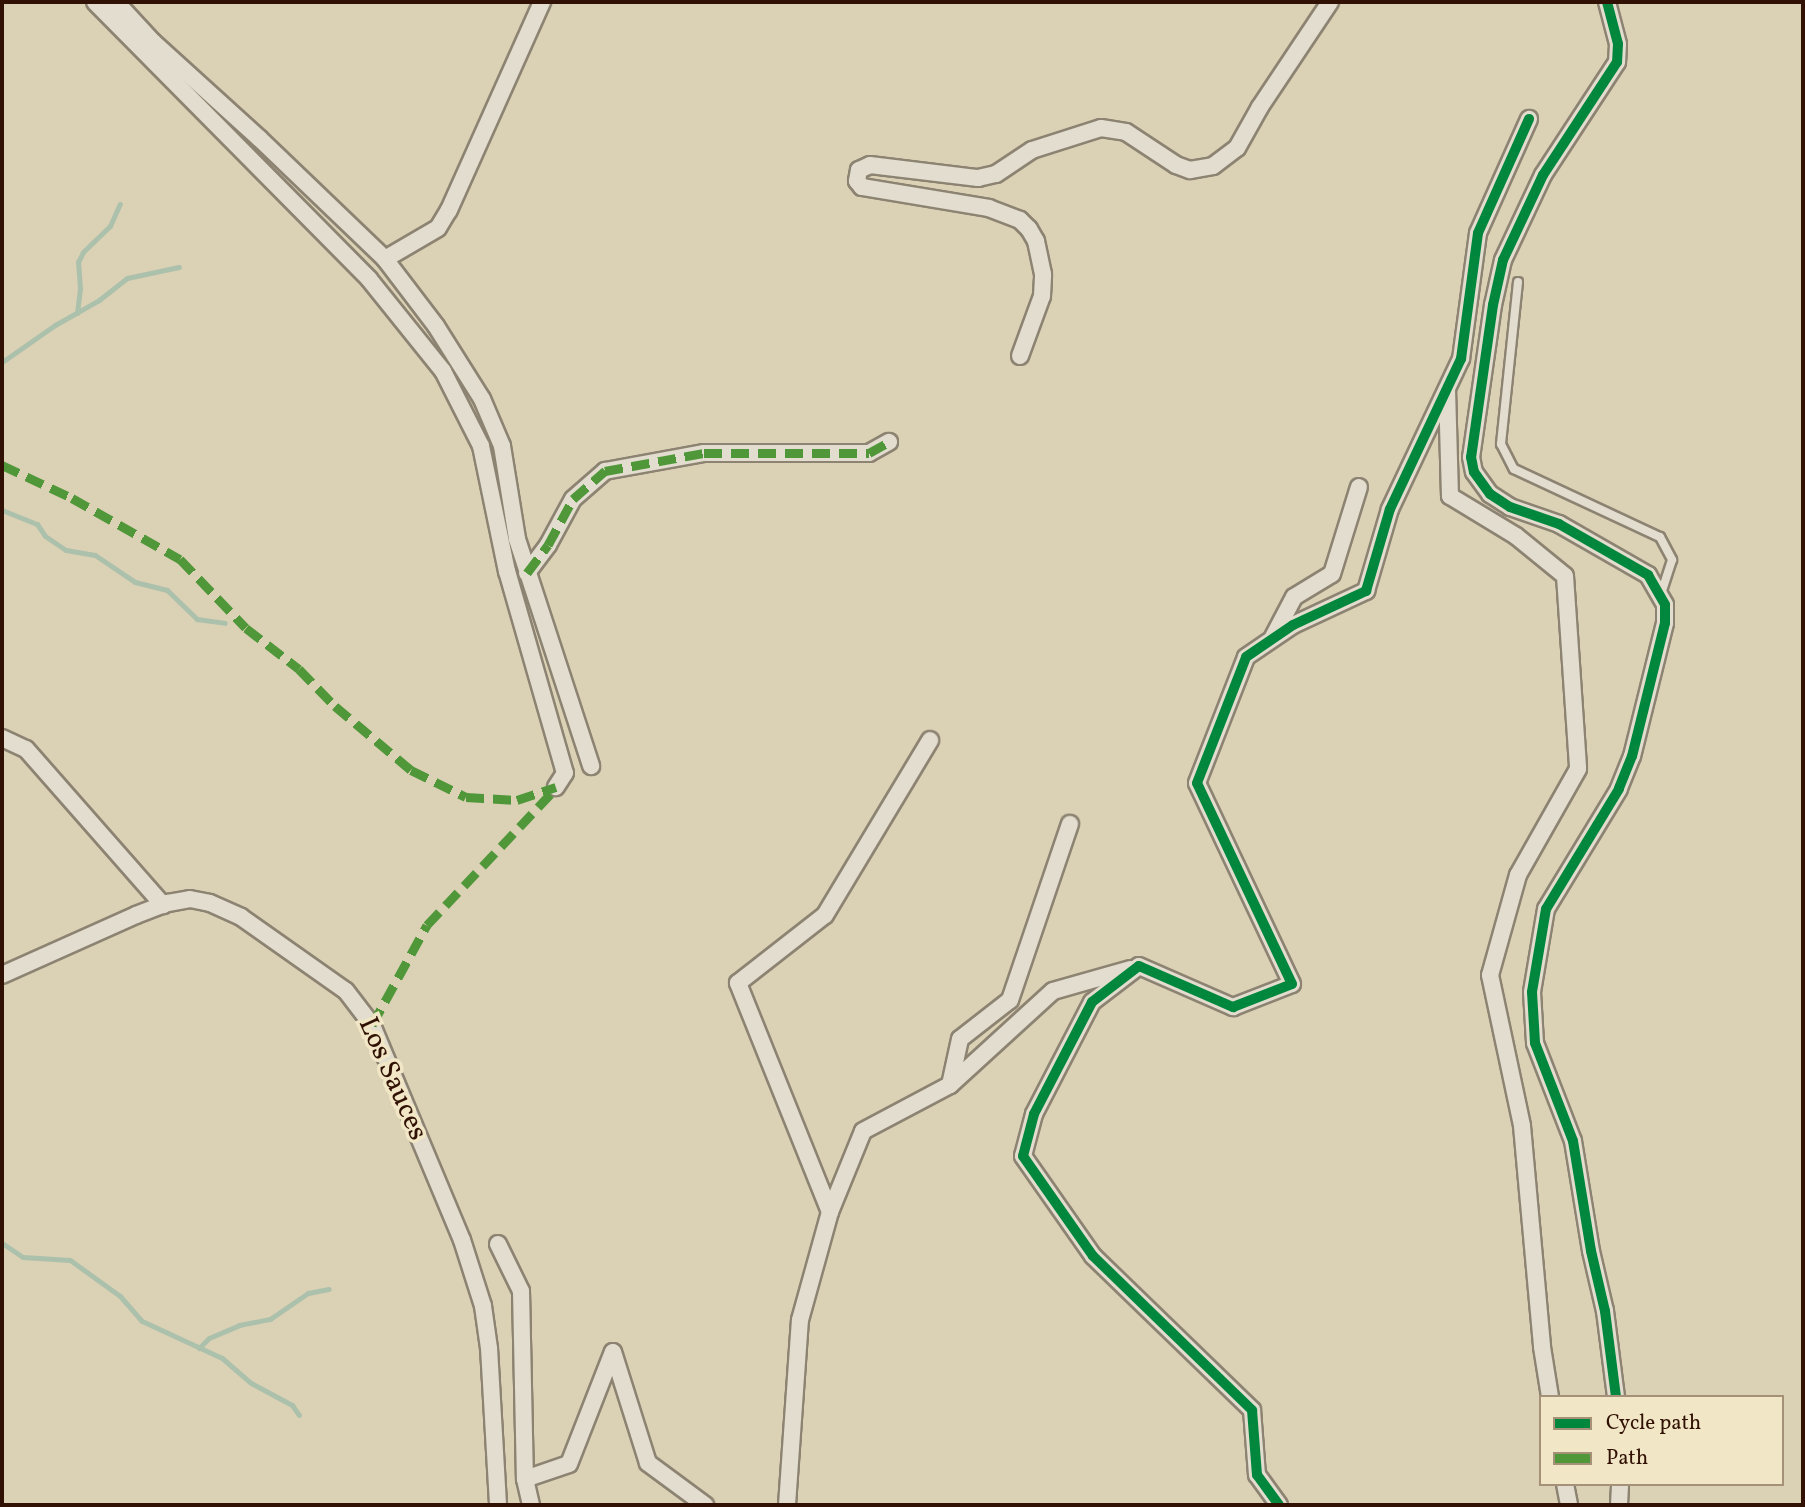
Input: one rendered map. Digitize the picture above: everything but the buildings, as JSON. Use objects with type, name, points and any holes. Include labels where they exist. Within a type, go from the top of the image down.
[{"type":"street","points":[[94,2],[369,279],[443,371],[481,446],[507,571],[565,773],[556,788]]},
{"type":"street","points":[[116,2],[153,42],[260,138],[385,259],[436,326],[482,399],[502,446],[517,539],[527,573],[591,766]]},
{"type":"street","points":[[385,259],[438,228],[449,210],[542,2]]},
{"type":"street","points":[[1020,355],[1042,296],[1044,274],[1036,242],[1029,229],[1020,220],[989,208],[862,187],[857,181],[859,170],[870,165],[978,178],[996,174],[1032,150],[1101,128],[1126,132],[1176,165],[1190,170],[1213,166],[1237,148],[1260,107],[1330,2]]},
{"type":"street","points":[[1607,2],[1618,44],[1617,62],[1610,76],[1561,143],[1503,260],[1493,305],[1471,457],[1474,472],[1490,494],[1510,507],[1559,524],[1648,575],[1661,593],[1665,623],[1632,756],[1619,789],[1546,909],[1532,992],[1535,1043],[1573,1141],[1591,1251],[1605,1311],[1616,1395]]},
{"type":"street","points":[[787,1505],[800,1320],[830,1212],[863,1131],[950,1085],[1053,991],[1139,966],[1233,1007],[1292,984],[1197,783],[1246,657],[1293,625],[1366,591],[1390,509],[1461,359],[1478,233],[1530,119]]},
{"type":"street","points":[[1447,386],[1450,496],[1516,536],[1564,576],[1578,769],[1518,875],[1490,975],[1522,1126],[1542,1348],[1550,1395]]},
{"type":"street","points":[[527,573],[548,545],[573,499],[605,471],[704,453],[869,453],[889,442]]},
{"type":"street","points":[[1272,639],[1294,597],[1332,574],[1359,486]]},
{"type":"street","points":[[2,738],[26,749],[163,905]]},
{"type":"street","points":[[830,1212],[738,983],[825,915],[930,740]]},
{"type":"street","points":[[950,1085],[960,1039],[1010,1000],[1070,824]]},
{"type":"street","name":"Los Sauces","points":[[2,975],[163,905],[190,899],[210,903],[241,917],[346,991],[372,1025],[462,1240],[483,1306],[489,1348],[498,1505]]},
{"type":"street","points":[[1139,966],[1092,1002],[1034,1114],[1023,1156],[1093,1256],[1252,1410],[1257,1475],[1279,1505]]},
{"type":"street","points":[[498,1244],[521,1291],[525,1479],[531,1505]]},
{"type":"street","points":[[525,1479],[569,1464],[613,1352],[648,1463],[705,1505]]},
{"type":"street","points":[[1565,1486],[1569,1505]]},
{"type":"street","points":[[1619,1505],[1620,1486]]},
{"type":"lane","points":[[1518,282],[1501,444],[1514,469],[1660,537],[1672,559],[1661,593]]},
{"type":"waterway","points":[[77,313],[80,289],[78,262],[83,252],[110,226],[120,204]]},
{"type":"waterway","points":[[2,362],[55,325],[99,300],[127,278],[179,267]]},
{"type":"waterway","points":[[2,510],[37,524],[45,536],[66,550],[95,555],[135,582],[167,590],[197,619],[225,623]]},
{"type":"waterway","points":[[2,1243],[23,1257],[70,1260],[120,1296],[142,1321],[222,1358],[251,1383],[292,1405],[299,1415]]},
{"type":"waterway","points":[[199,1348],[209,1338],[239,1325],[270,1319],[308,1293],[329,1289]]},
{"type":"marked path","points":[[527,573],[548,545],[573,499],[605,471],[704,453],[869,453],[889,442]]},
{"type":"marked path","points":[[2,465],[72,498],[180,559],[246,628],[299,669],[335,706],[411,770],[466,797],[517,800],[556,787]]},
{"type":"marked path","points":[[372,1025],[427,925],[554,790]]},
{"type":"cycle path","points":[[1607,2],[1618,44],[1617,62],[1543,175],[1503,260],[1493,305],[1471,457],[1474,472],[1490,494],[1510,507],[1559,524],[1648,575],[1665,605],[1665,623],[1632,756],[1619,789],[1546,909],[1532,992],[1535,1043],[1573,1141],[1591,1251],[1605,1311],[1616,1395]]},
{"type":"cycle path","points":[[1279,1505],[1257,1475],[1252,1410],[1093,1256],[1023,1156],[1034,1114],[1092,1002],[1139,966],[1233,1007],[1292,984],[1197,783],[1246,657],[1293,625],[1366,591],[1390,509],[1461,359],[1478,233],[1529,119]]}]
